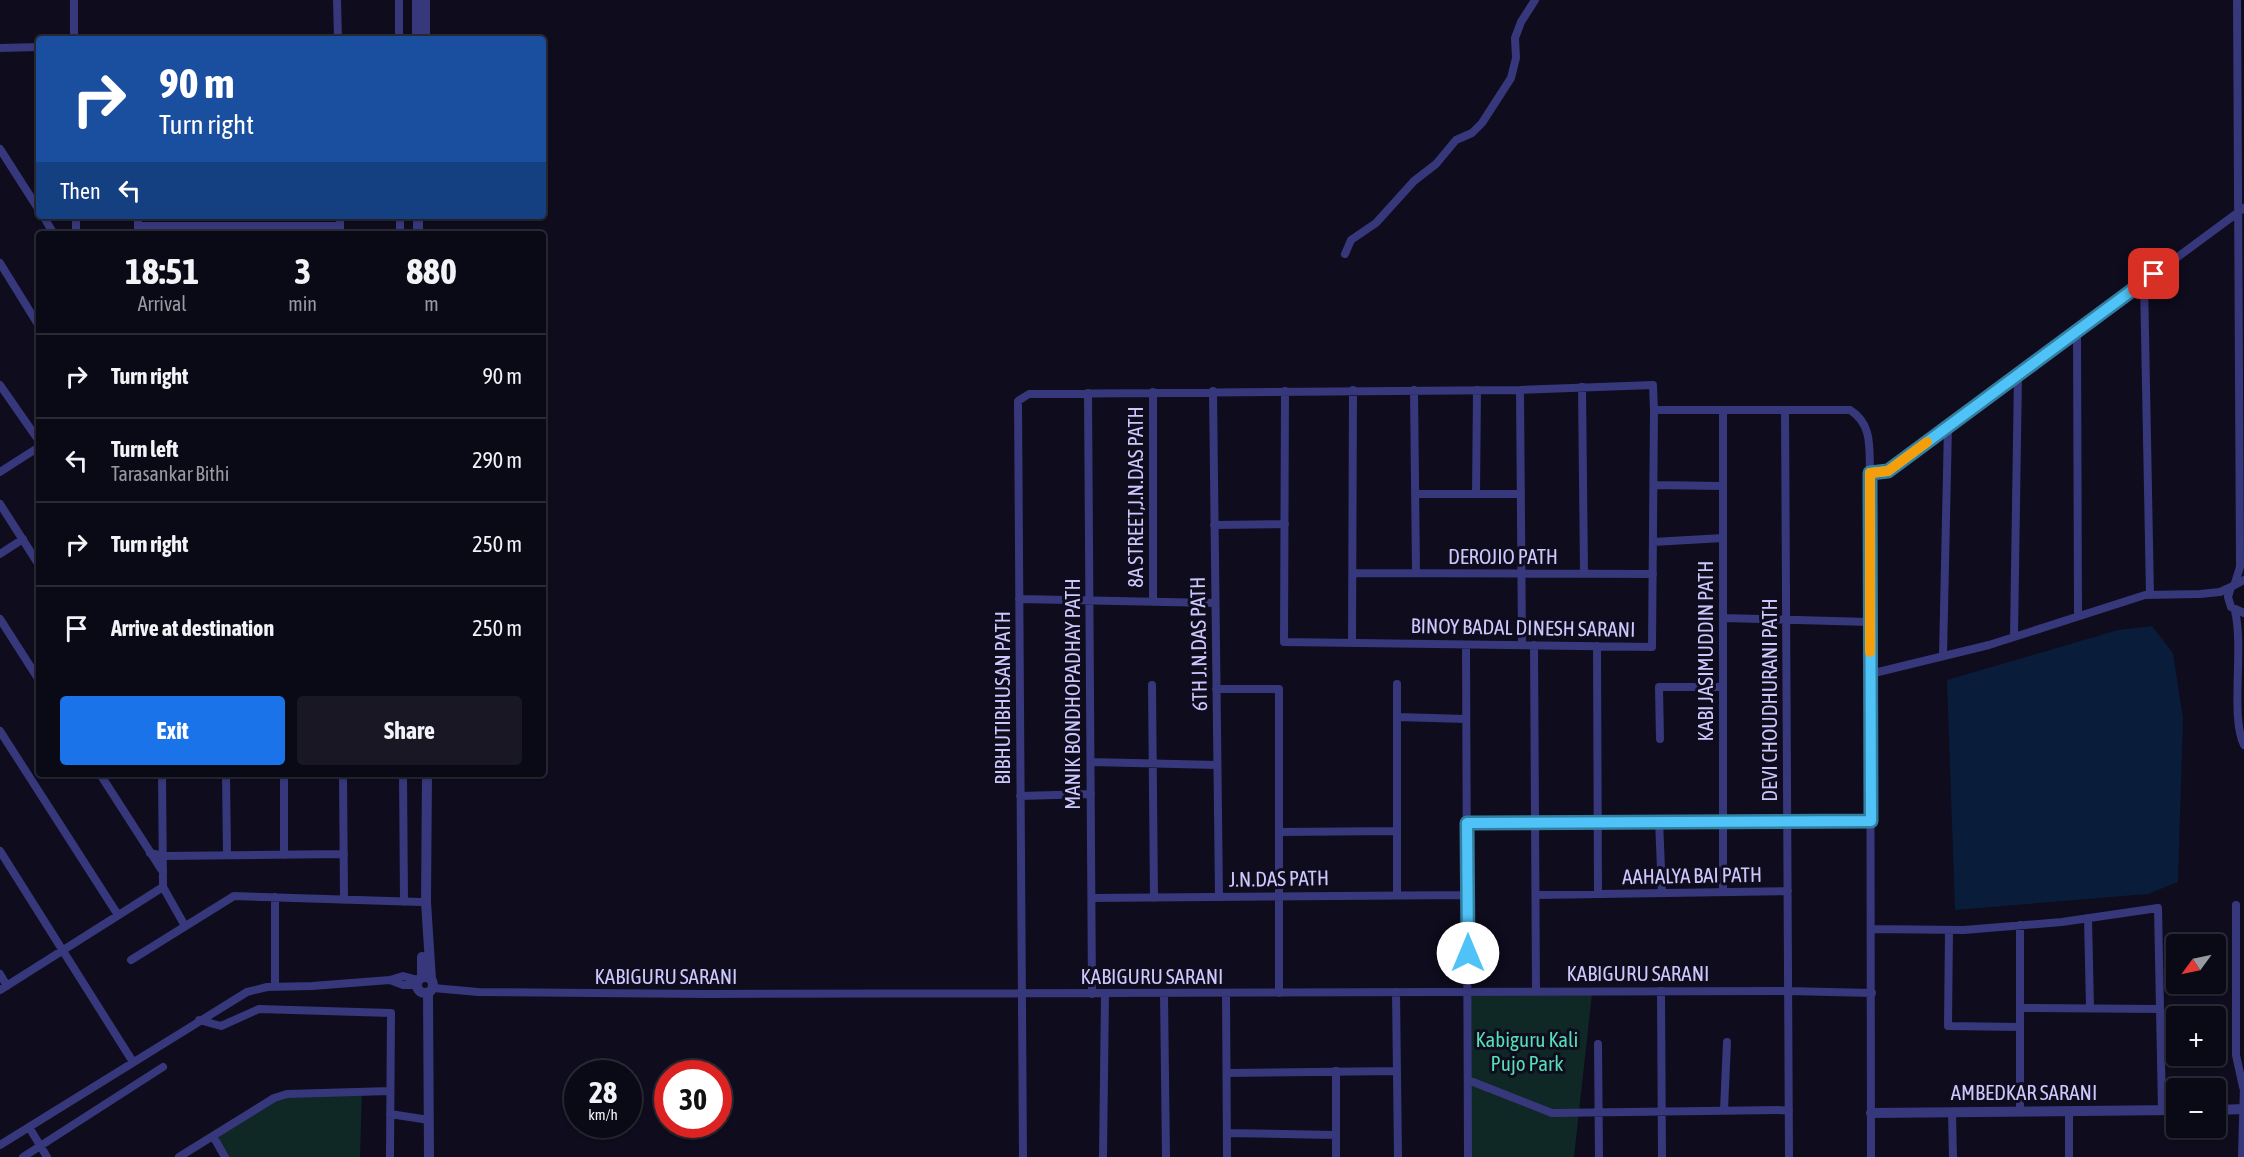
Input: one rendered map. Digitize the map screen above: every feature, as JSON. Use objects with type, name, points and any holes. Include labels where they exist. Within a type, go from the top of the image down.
[{"type":"street","points":[[72,36],[74,0]]},
{"type":"street","points":[[337,0],[338,36]]},
{"type":"street","points":[[399,0],[399,36]]},
{"type":"street","points":[[417,0],[417,36]]},
{"type":"street","points":[[425,0],[425,36]]},
{"type":"street","points":[[1345,254],[1351,240],[1376,223],[1414,180],[1436,164],[1456,140],[1472,133],[1482,123],[1511,78],[1516,58],[1515,38],[1521,22],[1535,0]]},
{"type":"street","points":[[2237,0],[2241,211],[2240,567],[2237,583],[2228,597],[2237,610],[2240,627],[2239,727],[2244,745]]},
{"type":"street","points":[[0,48],[36,47]]},
{"type":"street","points":[[0,149],[36,205]]},
{"type":"street","points":[[1870,473],[1888,471],[2241,211]]},
{"type":"street","points":[[138,230],[340,230]]},
{"type":"street","points":[[0,263],[36,321]]},
{"type":"street","points":[[2144,281],[2150,595]]},
{"type":"street","points":[[2077,331],[2078,615]]},
{"type":"street","points":[[2013,637],[2018,374]]},
{"type":"street","name":"BINOY BADAL DINESH SARANI","points":[[1285,391],[1284,642],[1652,647],[1653,385],[1582,387]]},
{"type":"street","points":[[1088,393],[1520,390],[1582,387],[1584,574]]},
{"type":"street","points":[[1,388],[36,442]]},
{"type":"street","points":[[1352,643],[1353,390]]},
{"type":"street","points":[[1414,390],[1416,573]]},
{"type":"street","points":[[1476,494],[1478,390]]},
{"type":"street","points":[[1520,390],[1522,645]]},
{"type":"street","name":"6TH J.N.DAS PATH","points":[[1213,391],[1219,897]]},
{"type":"street","name":"8A STREET,J.N.DAS PATH","points":[[1153,392],[1153,601]]},
{"type":"street","name":"BIBHUTIBHUSAN PATH","points":[[1023,1157],[1018,401],[1029,394],[1088,393]]},
{"type":"street","name":"MANIK BONDHOPADHAY PATH","points":[[1088,393],[1092,994]]},
{"type":"street","points":[[1654,410],[1850,410],[1862,417],[1867,431],[1870,473],[1871,1157]]},
{"type":"street","name":"KABI JASIMUDDIN PATH","points":[[1723,410],[1723,892]]},
{"type":"street","name":"DEVI CHOUDHURANI PATH","points":[[1785,410],[1789,1157]]},
{"type":"street","points":[[1943,656],[1948,426]]},
{"type":"street","points":[[0,472],[36,449]]},
{"type":"street","points":[[1654,484],[1723,486]]},
{"type":"street","points":[[1415,494],[1521,494]]},
{"type":"street","points":[[0,504],[36,560]]},
{"type":"street","points":[[1214,525],[1285,524]]},
{"type":"street","points":[[1653,542],[1723,538]]},
{"type":"street","points":[[0,554],[23,539]]},
{"type":"street","name":"DEROJIO PATH","points":[[1353,573],[1653,574]]},
{"type":"street","points":[[1870,674],[2013,637],[2078,615],[2150,595],[2220,592],[2237,583]]},
{"type":"street","points":[[2200,594],[2222,601],[2237,610]]},
{"type":"street","points":[[1019,599],[1215,603]]},
{"type":"street","points":[[1723,618],[1870,622]]},
{"type":"street","points":[[0,619],[36,675]]},
{"type":"street","points":[[1466,645],[1468,1157]]},
{"type":"street","points":[[1534,645],[1536,991]]},
{"type":"street","name":"AAHALYA BAI PATH","points":[[1597,646],[1598,894]]},
{"type":"street","points":[[1397,684],[1397,895]]},
{"type":"street","points":[[1152,685],[1154,898]]},
{"type":"street","points":[[1660,739],[1659,687],[1723,687]]},
{"type":"street","points":[[1216,690],[1279,689],[1279,993]]},
{"type":"street","points":[[1397,717],[1466,719]]},
{"type":"street","points":[[0,731],[118,915]]},
{"type":"street","points":[[1091,762],[1217,765]]},
{"type":"street","points":[[102,777],[163,872]]},
{"type":"street","points":[[162,777],[162,887],[185,926]]},
{"type":"street","points":[[226,777],[227,855]]},
{"type":"street","points":[[284,777],[284,855]]},
{"type":"street","points":[[344,777],[344,900]]},
{"type":"street","points":[[403,777],[404,902]]},
{"type":"street","points":[[420,777],[421,902],[429,1157]]},
{"type":"street","points":[[425,985],[427,777]]},
{"type":"street","points":[[1020,796],[1091,794]]},
{"type":"street","points":[[1467,823],[1659,820],[1723,823],[1871,821]]},
{"type":"street","points":[[1659,820],[1662,893]]},
{"type":"street","points":[[1279,832],[1397,831]]},
{"type":"street","points":[[0,851],[133,1062]]},
{"type":"street","points":[[150,853],[163,856],[344,854]]},
{"type":"street","points":[[0,974],[4,988],[162,887]]},
{"type":"street","name":"AAHALYA BAI PATH","points":[[1536,895],[1788,891]]},
{"type":"street","name":"J.N.DAS PATH","points":[[1092,898],[1467,895]]},
{"type":"street","points":[[131,960],[234,896],[421,902]]},
{"type":"street","points":[[275,897],[275,987]]},
{"type":"street","points":[[2236,905],[2240,924],[2236,1055],[2244,1086],[2242,1157]]},
{"type":"street","points":[[1871,930],[1949,930],[2020,925],[2158,908],[2162,1110]]},
{"type":"street","points":[[2088,918],[2090,1008]]},
{"type":"street","points":[[2020,925],[2020,1111]]},
{"type":"street","points":[[1949,930],[1948,1026],[2020,1027]]},
{"type":"street","name":"KABIGURU SARANI","points":[[0,1145],[199,1020],[248,992],[275,987],[390,980],[403,985],[444,984],[456,990],[707,994],[1023,995],[1468,991],[1872,993]]},
{"type":"street","points":[[1661,991],[1662,1157]]},
{"type":"street","points":[[1396,992],[1398,1157]]},
{"type":"street","points":[[1226,993],[1227,1157]]},
{"type":"street","points":[[1103,1157],[1105,994]]},
{"type":"street","points":[[1164,994],[1166,1157]]},
{"type":"street","points":[[2020,1008],[2160,1009]]},
{"type":"street","points":[[199,1020],[221,1026],[259,1009],[391,1013],[390,1157]]},
{"type":"street","points":[[1724,1110],[1726,1042]]},
{"type":"street","points":[[1598,1044],[1599,1157]]},
{"type":"street","points":[[23,1157],[163,1067]]},
{"type":"street","points":[[1336,1071],[1336,1157]]},
{"type":"street","points":[[1227,1073],[1397,1071]]},
{"type":"street","points":[[1468,1080],[1552,1113],[1789,1110]]},
{"type":"street","points":[[179,1157],[274,1098],[287,1094],[390,1091]]},
{"type":"street","points":[[2226,1110],[2243,1109]]},
{"type":"street","name":"AMBEDKAR SARANI","points":[[1871,1113],[2166,1110]]},
{"type":"street","points":[[2068,1111],[2069,1157]]},
{"type":"street","points":[[1952,1112],[1953,1157]]},
{"type":"street","points":[[390,1114],[429,1120]]},
{"type":"street","points":[[29,1127],[47,1157]]},
{"type":"street","points":[[1227,1133],[1336,1135]]},
{"type":"street","points":[[213,1136],[225,1157]]},
{"type":"green space","name":"Kabiguru Kali Pujo Park","points":[[1468,991],[1592,994],[1574,1157],[1470,1157]]},
{"type":"green space","points":[[362,1092],[360,1157],[228,1157],[217,1138],[283,1095]]},
{"type":"water","points":[[2152,626],[2173,653],[2183,718],[2178,882],[2148,894],[1955,910],[1947,680],[2118,630]]},
{"type":"slow traffic","points":[[1870,652],[1870,473],[1888,471],[1927,442]]},
{"type":"route","points":[[1468,953],[1467,823],[1659,820],[1723,823],[1871,821],[1870,473],[1888,471],[2154,274]]}]
